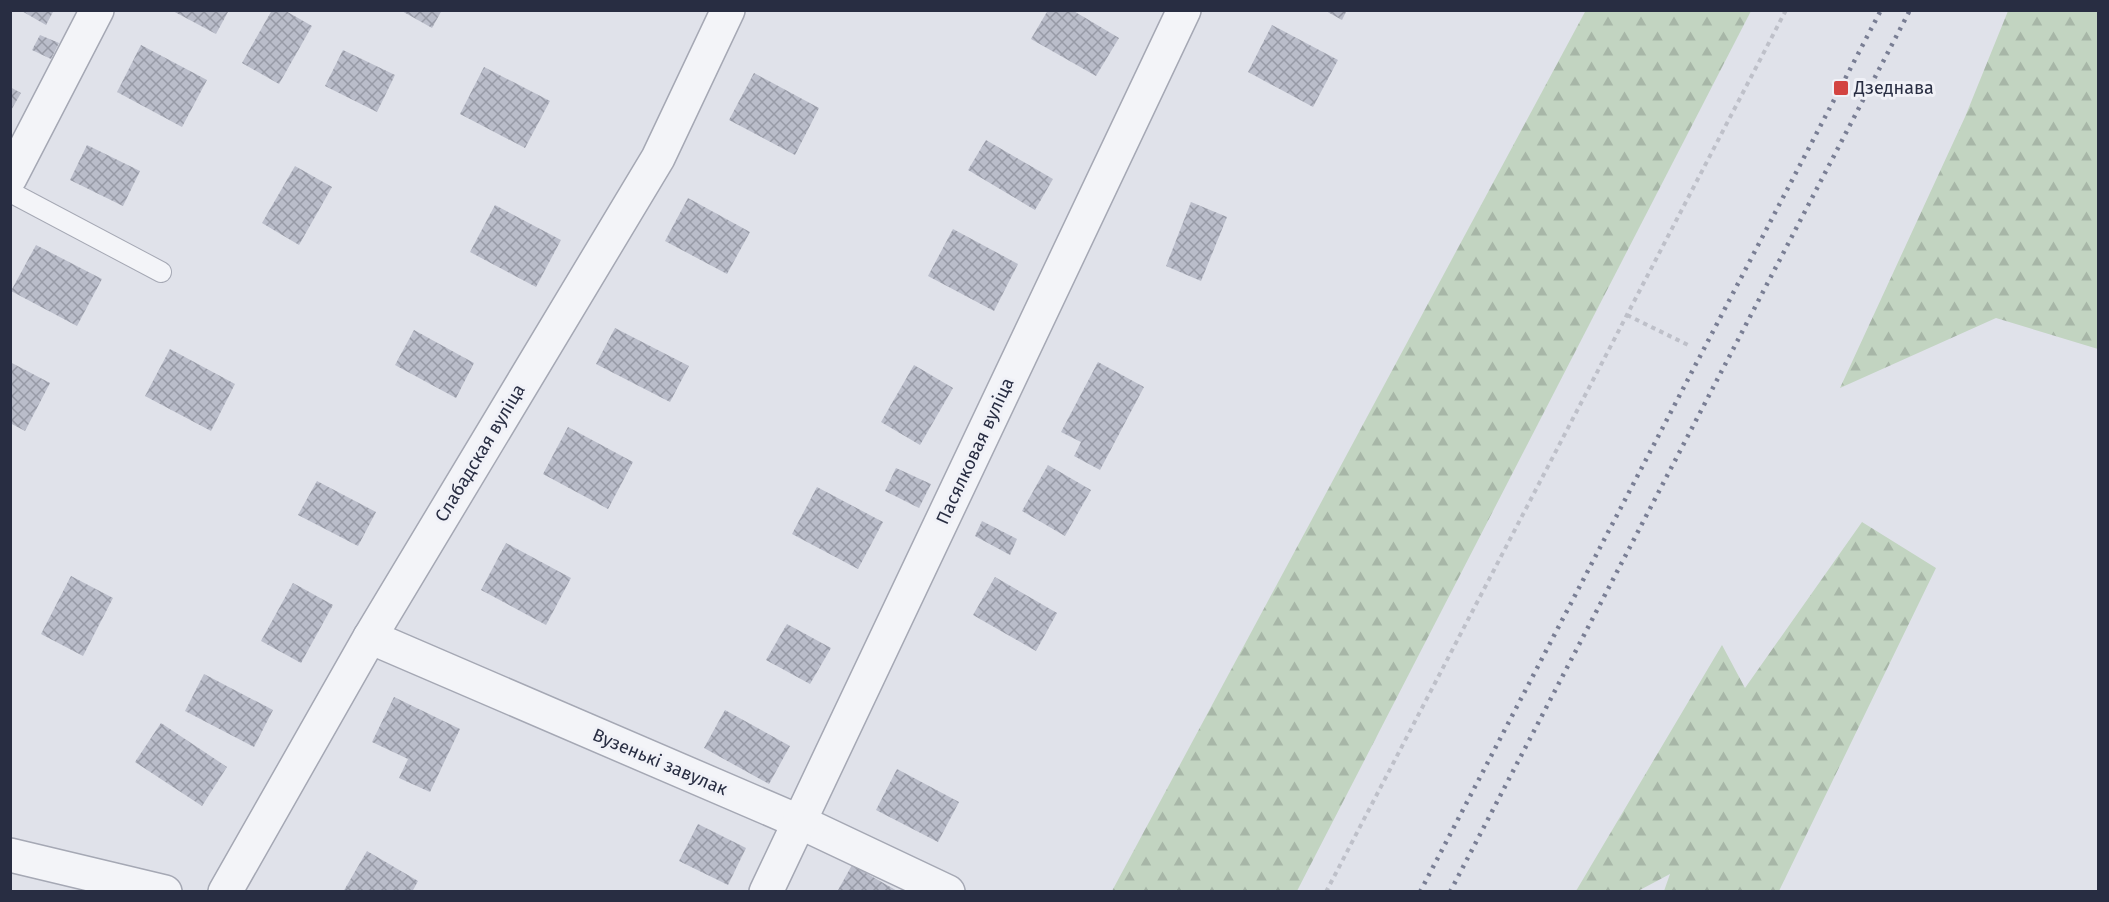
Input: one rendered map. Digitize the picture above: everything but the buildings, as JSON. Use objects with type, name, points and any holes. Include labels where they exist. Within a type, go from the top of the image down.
[{"type":"street","points":[[10,178],[97,10]]},
{"type":"street","name":"Слабадская вуліца","points":[[225,891],[370,637],[658,158],[728,10]]},
{"type":"street","name":"Пасялковая вуліца","points":[[766,891],[1184,10]]},
{"type":"street","name":"Вузенькі завулак","points":[[370,637],[800,822],[948,891]]},
{"type":"street","points":[[10,855],[165,891]]},
{"type":"lane","points":[[10,192],[162,272]]},
{"type":"path","points":[[1326,891],[1786,10]]},
{"type":"path","points":[[1627,315],[1690,346]]},
{"type":"green space","points":[[1586,10],[1751,11],[1297,891],[1112,891]]},
{"type":"green space","points":[[2008,11],[2098,11],[2098,349],[1996,318],[1840,388],[1965,117]]},
{"type":"green space","points":[[1862,522],[1936,568],[1779,891],[1664,891],[1670,874],[1638,891],[1576,891],[1722,645],[1745,688]]},
{"type":"railway","points":[[1420,892],[1881,10]]},
{"type":"railway","points":[[1450,892],[1910,10]]},
{"type":"place","name":"Дзеднава","points":[[1841,88]]}]
